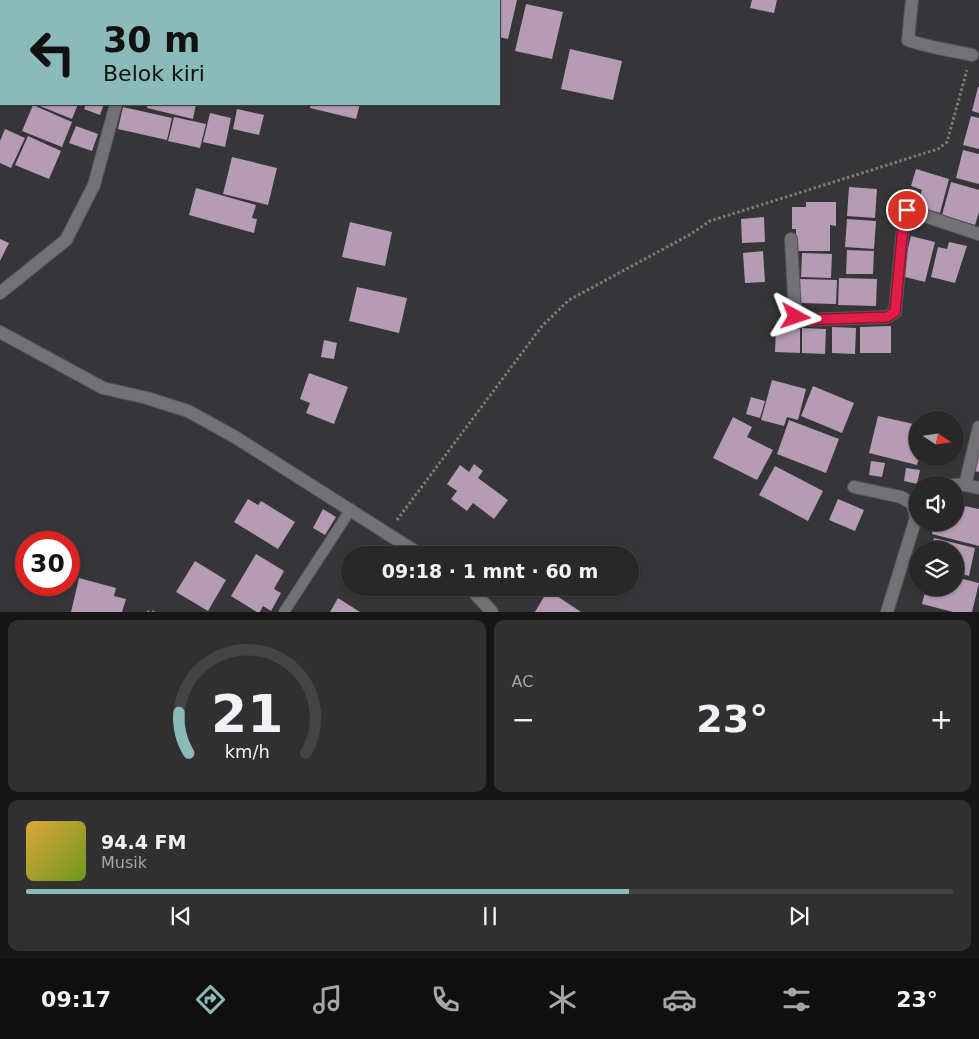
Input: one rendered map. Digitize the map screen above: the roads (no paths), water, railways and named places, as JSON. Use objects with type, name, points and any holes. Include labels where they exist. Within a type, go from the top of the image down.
[{"type":"street","points":[[912,0],[908,40],[921,45],[936,46],[972,55]]},
{"type":"street","points":[[0,293],[66,240],[94,185],[116,105]]},
{"type":"street","points":[[791,239],[795,314],[801,320],[887,317],[895,312],[904,216],[907,210],[979,234]]},
{"type":"street","points":[[0,332],[103,388],[147,398],[188,411],[236,437],[408,546]]},
{"type":"street","points":[[979,427],[965,485],[979,488]]},
{"type":"street","points":[[854,487],[909,500]]},
{"type":"street","points":[[887,612],[912,531]]},
{"type":"street","points":[[477,596],[492,612]]},
{"type":"lane","points":[[284,612],[350,509]]}]
